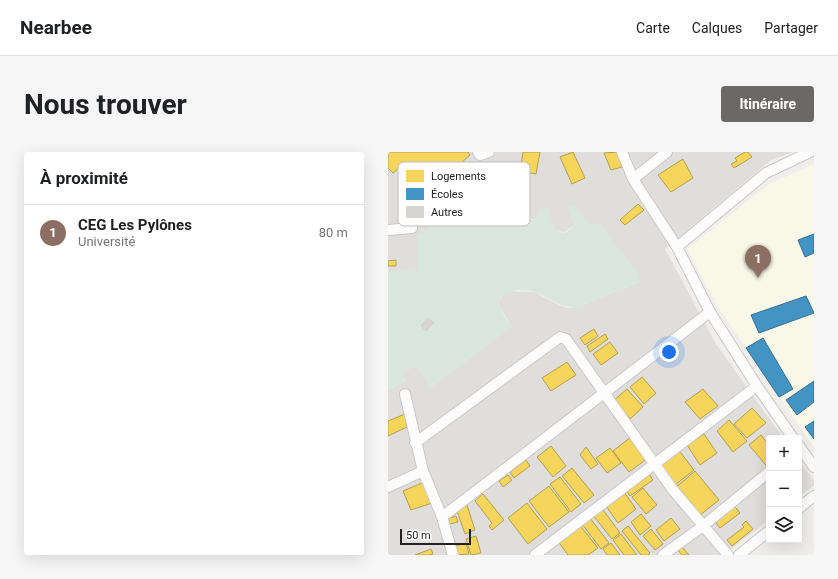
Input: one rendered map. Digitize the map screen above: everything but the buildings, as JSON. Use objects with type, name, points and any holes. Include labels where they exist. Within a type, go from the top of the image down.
[{"type":"street","points":[[478,152],[480,155],[489,152]]},
{"type":"street","points":[[622,152],[633,179],[677,247],[710,312],[757,386],[791,435]]},
{"type":"street","points":[[633,179],[667,152]]},
{"type":"street","points":[[677,247],[788,156],[810,152]]},
{"type":"street","points":[[388,230],[412,228]]},
{"type":"street","points":[[442,517],[604,395],[710,312]]},
{"type":"street","points":[[415,443],[560,337],[566,339],[604,395],[673,490],[728,555]]},
{"type":"street","points":[[537,554],[757,386]]},
{"type":"street","points":[[405,394],[415,443],[423,471],[442,517],[453,555]]},
{"type":"street","points":[[802,451],[814,466]]},
{"type":"street","points":[[388,487],[423,471]]},
{"type":"street","points":[[663,555],[703,526],[766,474]]},
{"type":"street","points":[[800,507],[814,496]]},
{"type":"street","points":[[739,555],[766,533]]},
{"type":"shaded area","points":[[388,152],[793,152],[771,160],[665,249],[716,344],[781,435],[766,435],[766,522],[723,555],[388,555],[388,390],[406,381],[401,372],[417,366],[431,387],[512,326],[500,308],[499,301],[503,294],[507,291],[534,292],[567,308],[577,307],[639,282],[589,225],[568,208],[575,225],[564,232],[558,231],[538,215],[535,219],[530,219],[530,162],[398,162],[398,226],[485,226],[418,270],[388,272]]},
{"type":"shaded area","points":[[814,164],[814,447],[718,307],[687,249],[769,184]]},
{"type":"shaded area","points":[[573,205],[589,224],[601,225],[637,272],[639,282],[577,307],[565,306],[540,294],[529,291],[510,291],[501,297],[499,302],[500,308],[512,326],[431,387],[417,366],[401,372],[406,381],[388,390],[388,272],[418,270],[417,235],[433,226],[530,226],[530,220],[535,219],[539,209],[547,207],[556,229],[564,233],[569,231],[575,225],[567,207]]},
{"type":"shaded area","points":[[802,464],[814,481],[814,485],[802,495]]},
{"type":"place","name":"CEG Les Pylônes","points":[[758,278]]}]
